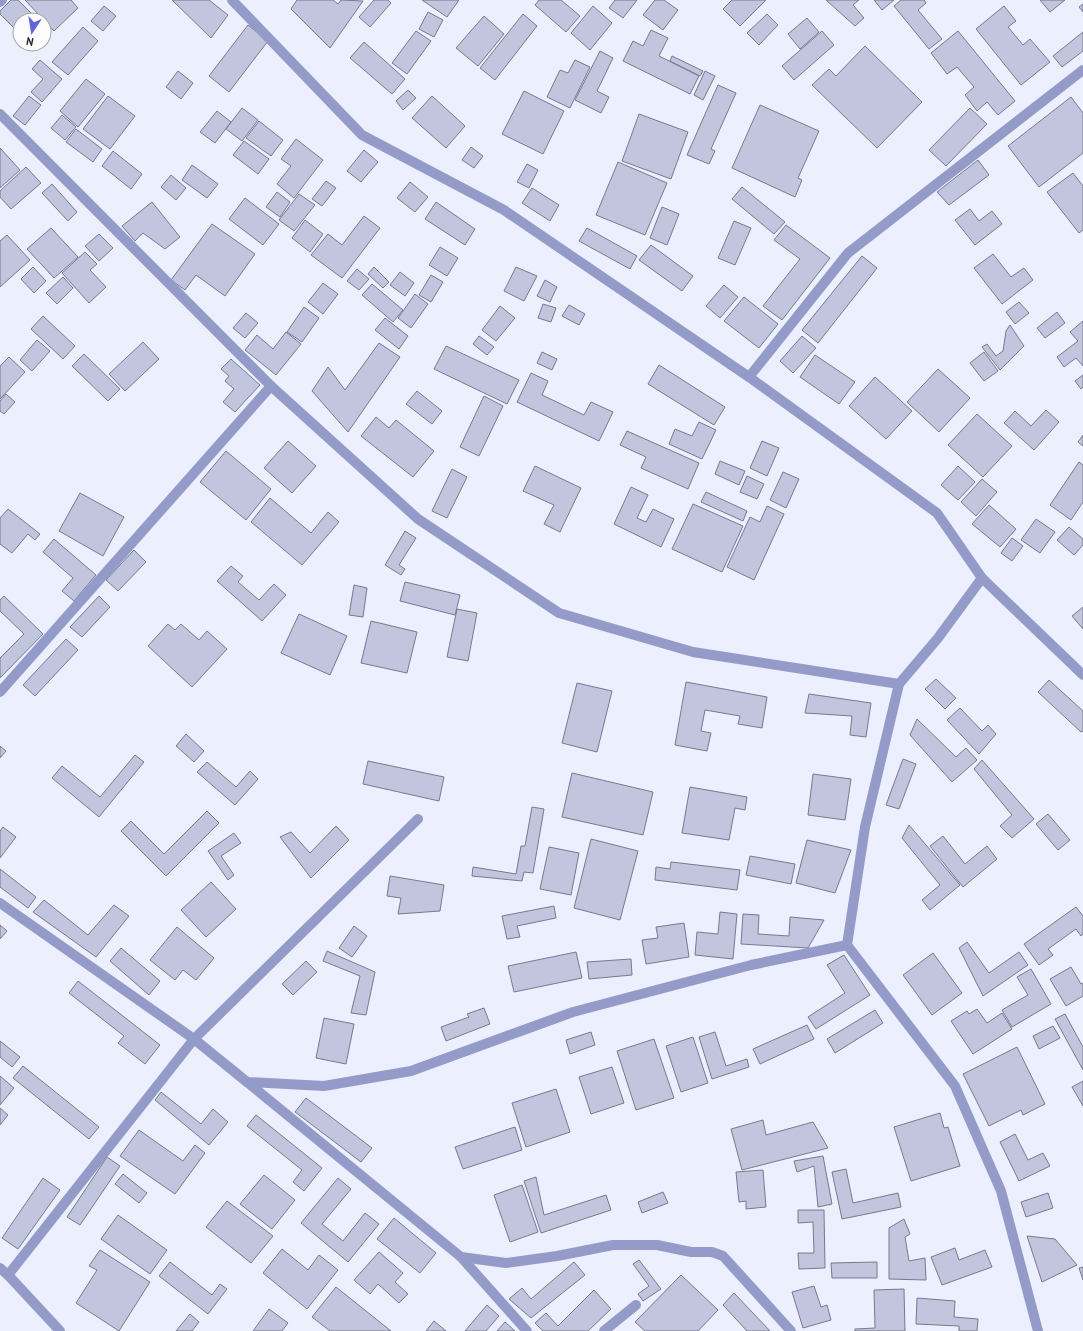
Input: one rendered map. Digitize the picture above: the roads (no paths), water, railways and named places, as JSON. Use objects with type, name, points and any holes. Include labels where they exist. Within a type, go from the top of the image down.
[{"type":"street","points":[[238,2],[362,135],[504,210],[749,377],[937,513],[982,578],[1083,675]]},
{"type":"street","points":[[749,377],[848,253],[1083,70]]},
{"type":"street","points":[[0,114],[271,386],[418,519],[559,613],[693,652],[899,684]]},
{"type":"street","points":[[0,692],[271,386]]},
{"type":"street","points":[[982,578],[938,638],[899,684],[865,828],[847,945],[955,1086],[1001,1190],[1038,1331]]},
{"type":"street","points":[[8,1275],[194,1039],[418,819]]},
{"type":"street","points":[[0,903],[194,1039],[247,1082],[461,1257],[527,1331]]},
{"type":"street","points":[[247,1082],[324,1086],[411,1071],[573,1012],[752,966],[847,945]]},
{"type":"street","points":[[461,1257],[506,1263],[557,1256],[614,1245],[657,1245],[691,1252],[712,1252],[723,1256],[791,1331]]},
{"type":"street","points":[[0,1268],[8,1275],[55,1329]]},
{"type":"street","points":[[604,1331],[636,1305]]}]
